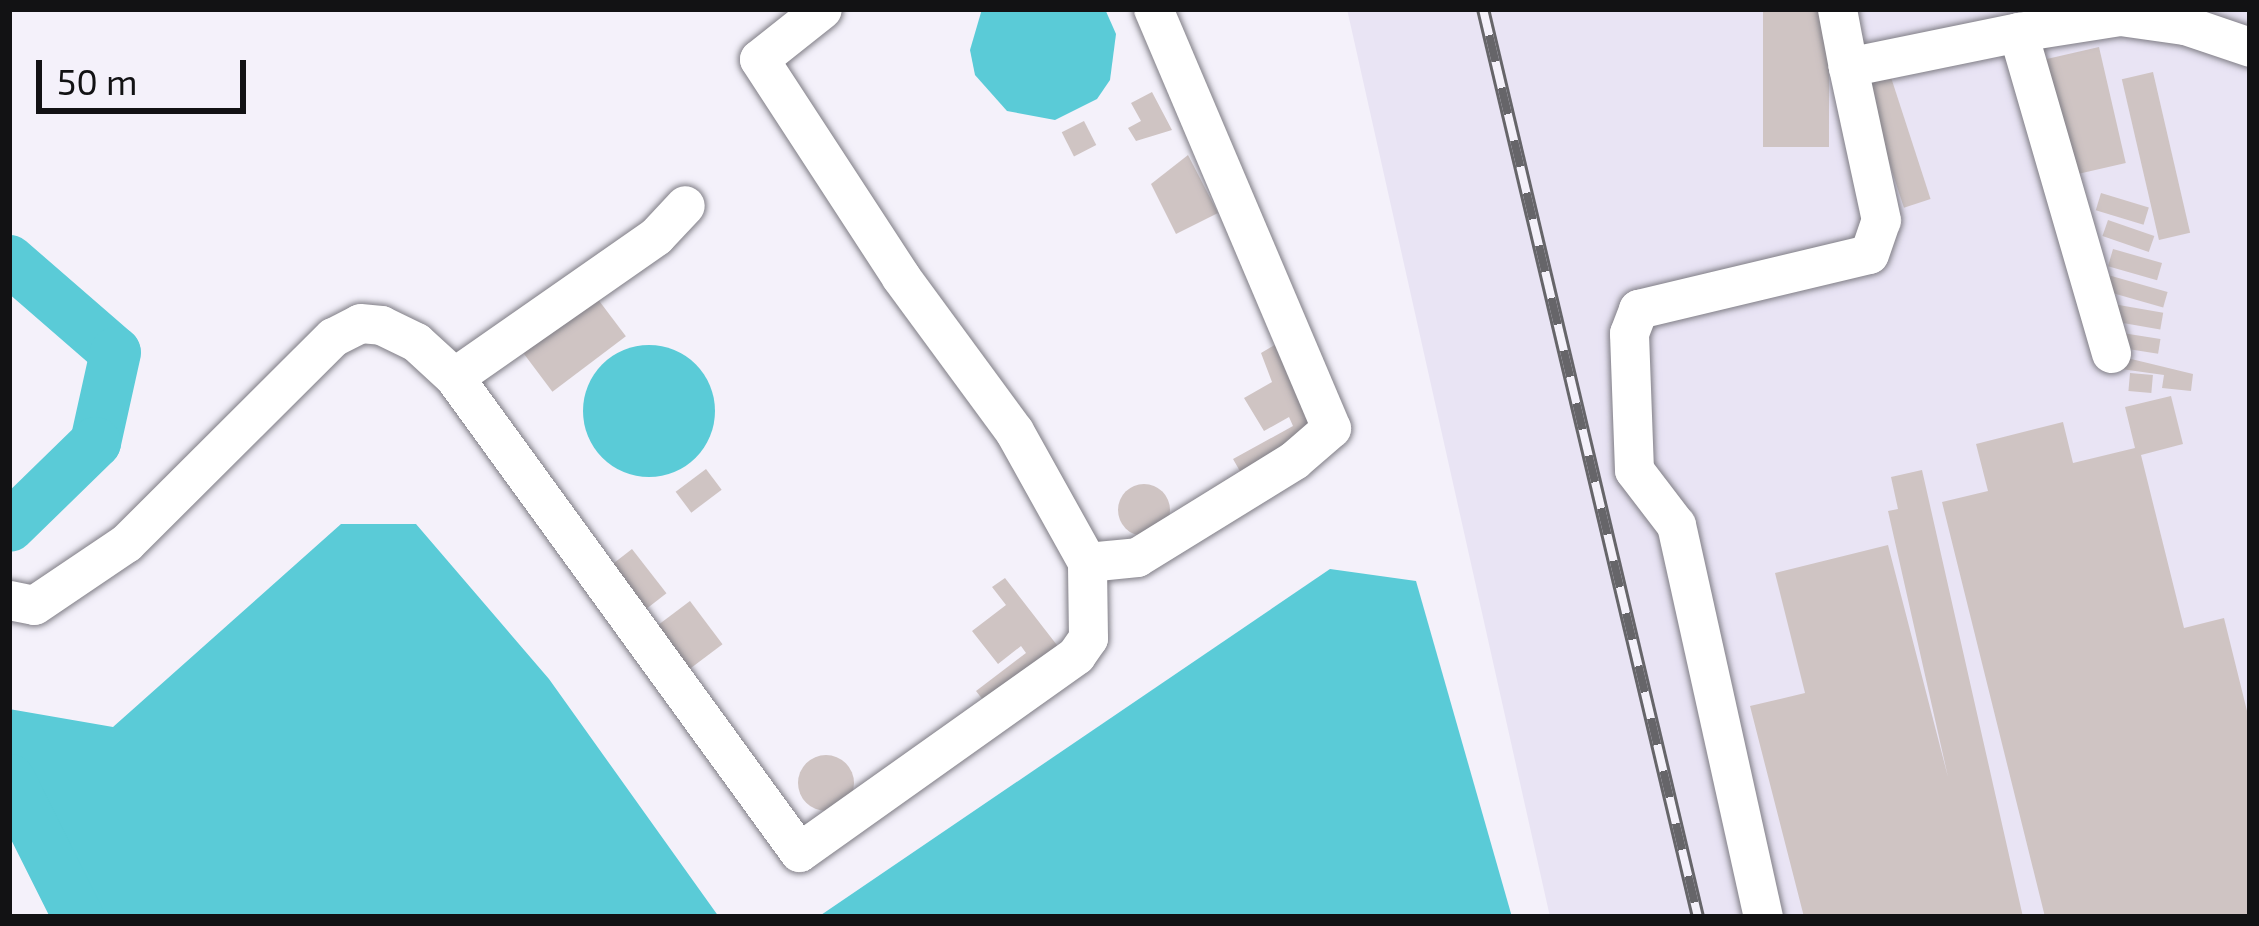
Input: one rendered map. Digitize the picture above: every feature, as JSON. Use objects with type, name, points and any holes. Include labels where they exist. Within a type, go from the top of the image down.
[{"type":"lane","points":[[9,600],[34,605],[126,543],[333,337],[360,323],[416,342],[454,377],[799,852],[1076,655],[1088,638],[1087,562],[1014,431],[901,277],[759,59],[821,9]]},
{"type":"lane","points":[[1087,562],[1137,557],[1294,460],[1331,428],[1153,9]]},
{"type":"lane","points":[[1763,917],[1676,524],[1634,470],[1629,333],[1638,309],[1869,254],[1881,220],[1837,9]]},
{"type":"lane","points":[[1848,67],[2120,16],[2163,16],[2250,47]]},
{"type":"lane","points":[[2018,32],[2110,353]]},
{"type":"lane","points":[[454,377],[656,236],[685,205]]},
{"type":"shaded area","points":[[1347,9],[2250,9],[2250,917],[1550,917]]},
{"type":"water","points":[[982,9],[1105,9],[1116,34],[1110,80],[1097,99],[1055,120],[1007,111],[975,75],[970,50]]},
{"type":"water","points":[[649,345],[674,350],[696,364],[710,386],[715,411],[710,436],[696,458],[674,472],[649,477],[624,472],[602,458],[588,436],[583,411],[588,386],[602,364],[624,350]]},
{"type":"water","points":[[341,524],[416,524],[549,679],[719,917],[72,917],[9,769],[9,709],[113,727]]},
{"type":"water","points":[[1330,569],[1416,581],[1512,917],[818,917]]},
{"type":"building","points":[[1763,9],[1829,9],[1829,147],[1763,147]]},
{"type":"building","points":[[2099,47],[2126,163],[2070,176],[2043,60]]},
{"type":"building","points":[[1887,65],[1931,199],[1904,208],[1860,74]]},
{"type":"building","points":[[2153,72],[2190,233],[2159,240],[2122,79]]},
{"type":"building","points":[[1152,92],[1172,130],[1136,141],[1128,128],[1141,121],[1131,103]]},
{"type":"building","points":[[1084,121],[1096,145],[1074,156],[1062,132]]},
{"type":"building","points":[[1188,155],[1218,213],[1176,234],[1151,184]]},
{"type":"building","points":[[2101,193],[2149,208],[2144,225],[2096,210]]},
{"type":"building","points":[[2108,220],[2154,236],[2149,252],[2102,236]]},
{"type":"building","points":[[2113,249],[2162,263],[2157,280],[2108,266]]},
{"type":"building","points":[[2108,275],[2168,292],[2163,307],[2104,290]]},
{"type":"building","points":[[597,298],[626,336],[552,392],[524,353]]},
{"type":"building","points":[[2113,304],[2163,313],[2160,330],[2110,321]]},
{"type":"building","points":[[2116,332],[2160,339],[2158,354],[2114,347]]},
{"type":"building","points":[[1283,340],[1323,427],[1241,473],[1233,459],[1293,426],[1289,417],[1264,431],[1244,398],[1272,382],[1261,353]]},
{"type":"building","points":[[2123,357],[2193,374],[2191,391],[2162,388],[2164,375],[2121,369]]},
{"type":"building","points":[[2130,373],[2153,375],[2151,393],[2128,391]]},
{"type":"building","points":[[2171,396],[2183,444],[2141,455],[2184,628],[2224,618],[2250,723],[2250,917],[2045,917],[1942,502],[1988,491],[1976,444],[2063,422],[2073,463],[2135,448],[2125,407]]},
{"type":"building","points":[[706,469],[722,490],[691,513],[676,492]]},
{"type":"building","points":[[1922,470],[2023,917],[1804,917],[1750,706],[1805,693],[1775,573],[1888,545],[1948,777],[1888,511],[1898,509],[1891,477]]},
{"type":"building","points":[[1144,484],[1162,492],[1170,510],[1162,528],[1144,536],[1126,528],[1118,510],[1126,492]]},
{"type":"building","points":[[632,549],[666,593],[644,611],[609,567]]},
{"type":"building","points":[[1005,578],[1060,649],[987,705],[976,691],[1026,653],[1021,646],[998,664],[972,631],[1006,605],[992,587]]},
{"type":"building","points":[[690,601],[722,644],[685,672],[652,629]]},
{"type":"building","points":[[826,755],[846,763],[854,783],[846,803],[826,811],[806,803],[798,783],[806,763]]},
{"type":"waterway","points":[[9,260],[115,352],[95,442],[9,526]]},
{"type":"waterway","points":[[9,779],[78,917]]},
{"type":"railway","points":[[1483,9],[1698,917]]}]
